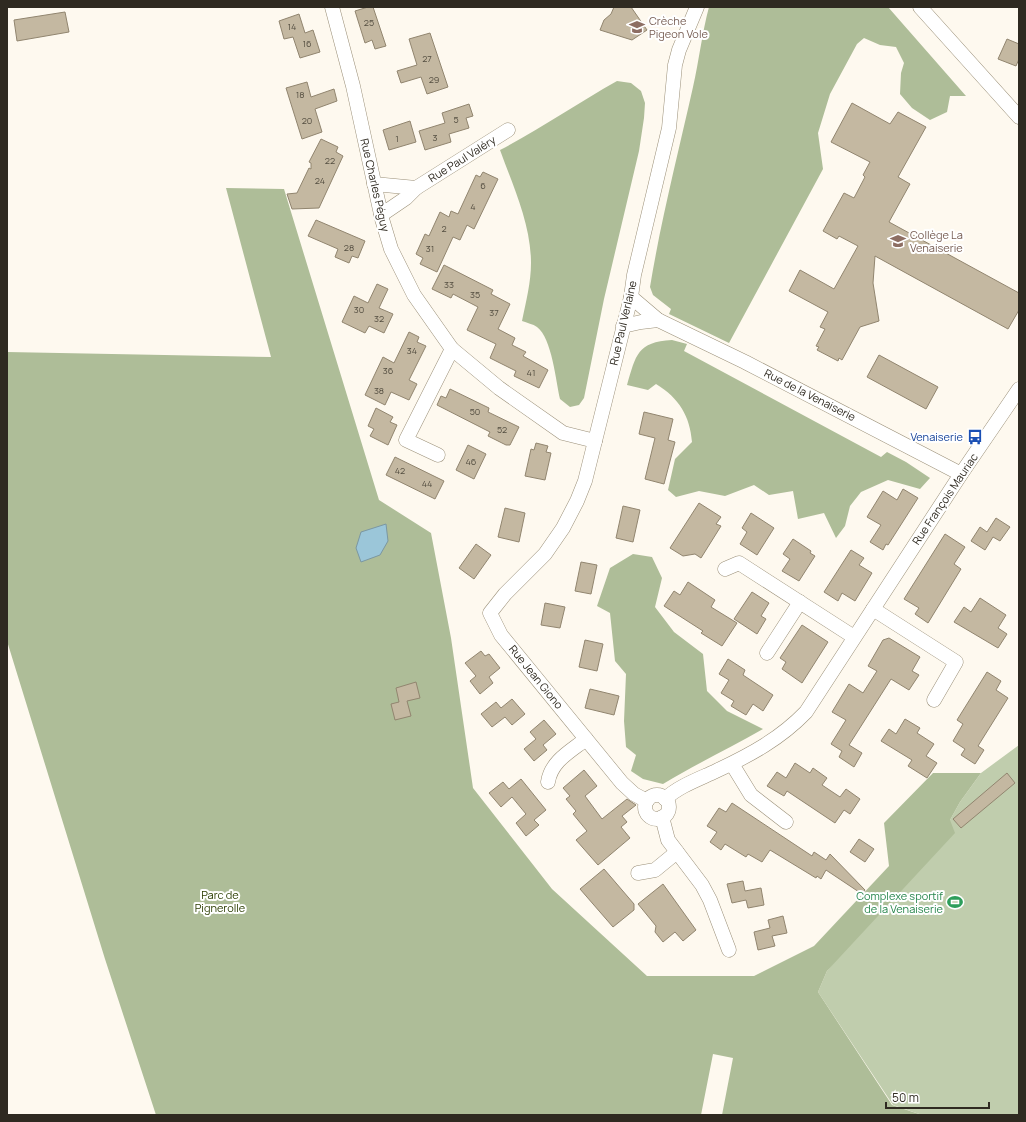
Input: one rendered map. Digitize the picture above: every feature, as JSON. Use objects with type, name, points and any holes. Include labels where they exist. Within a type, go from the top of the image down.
[{"type":"street","name":"Rue Charles Péguy","points":[[332,7],[353,86],[381,215],[391,249],[407,283],[429,319],[452,349],[499,388],[554,428],[569,435],[595,441]]},
{"type":"street","name":"Rue Paul Verlaine","points":[[490,613],[505,594],[530,571],[545,554],[563,528],[582,488],[631,297],[634,275],[669,128],[675,65],[679,50],[697,7]]},
{"type":"street","points":[[920,7],[1019,117]]},
{"type":"street","name":"Rue Paul Valéry","points":[[381,215],[406,198],[416,188],[508,130]]},
{"type":"street","name":"Rue Paul Valéry","points":[[374,184],[416,188]]},
{"type":"street","name":"Rue de la Venaiserie","points":[[631,297],[658,320],[745,362],[961,474]]},
{"type":"street","points":[[623,326],[658,320]]},
{"type":"street","points":[[438,455],[406,440],[452,349]]},
{"type":"street","name":"Rue François Mauriac","points":[[665,799],[680,788],[732,764],[777,738],[797,721],[815,699],[961,474],[1019,390]]},
{"type":"street","points":[[725,569],[739,563],[854,637]]},
{"type":"street","points":[[767,653],[800,602]]},
{"type":"street","points":[[873,609],[956,662],[934,700]]},
{"type":"street","name":"Rue Jean Giono","points":[[490,613],[501,635],[626,787],[647,801]]},
{"type":"street","points":[[548,782],[550,772],[556,763],[586,739]]},
{"type":"street","points":[[732,764],[751,795],[786,822]]},
{"type":"street","points":[[657,795],[665,799],[668,808],[666,814],[662,817],[654,818],[648,814],[645,807],[647,801],[651,797],[657,795]]},
{"type":"street","points":[[662,817],[666,836],[692,870],[708,895],[719,920],[729,950]]},
{"type":"street","points":[[638,873],[654,870],[677,852]]},
{"type":"green space","points":[[709,7],[888,7],[966,96],[950,96],[947,112],[930,120],[912,108],[900,94],[901,73],[904,63],[896,47],[880,45],[864,38],[857,44],[830,94],[818,133],[823,169],[729,343],[669,314],[671,309],[653,295],[650,287],[664,212],[693,87]]},
{"type":"green space","points":[[617,81],[631,83],[641,91],[645,103],[644,118],[639,151],[604,299],[584,398],[579,405],[570,407],[560,399],[550,350],[546,340],[537,327],[522,321],[530,277],[530,248],[525,220],[516,191],[500,150]]},
{"type":"green space","name":"Parc de Pignerolle","points":[[226,188],[284,189],[379,500],[431,533],[451,638],[473,788],[552,889],[647,976],[754,976],[814,946],[889,866],[884,823],[933,773],[981,773],[960,802],[950,820],[955,833],[827,971],[818,992],[892,1105],[922,1115],[722,1115],[733,1058],[713,1054],[701,1115],[156,1115],[105,959],[7,641],[7,352],[271,357]]},
{"type":"green space","points":[[672,340],[687,344],[684,351],[881,457],[887,452],[906,462],[930,478],[920,489],[888,480],[861,492],[850,506],[845,526],[836,538],[824,513],[798,519],[793,491],[769,495],[754,485],[725,496],[699,491],[676,497],[668,490],[675,459],[692,442],[686,416],[682,408],[671,395],[656,384],[648,390],[627,385],[636,358],[645,347],[660,341]]},
{"type":"green space","points":[[633,554],[652,557],[662,578],[655,607],[674,632],[703,654],[707,691],[727,711],[763,729],[663,784],[643,779],[631,771],[636,755],[626,747],[624,721],[626,674],[615,661],[610,613],[597,606],[610,568]]},
{"type":"green space","name":"Complexe sportif de la Venaiserie","points":[[1019,745],[1019,1115],[922,1115],[893,1105],[818,992],[827,971],[950,820],[960,802],[981,773]]},
{"type":"water","points":[[386,524],[388,541],[380,555],[361,562],[356,548],[361,532]]},
{"type":"building","points":[[373,7],[386,46],[375,49],[372,40],[365,43],[355,11]]},
{"type":"building","points":[[614,7],[631,7],[647,30],[632,40],[600,30],[604,20],[611,14]]},
{"type":"building","points":[[65,12],[69,32],[17,41],[14,20]]},
{"type":"building","points":[[299,14],[305,33],[313,30],[320,52],[300,58],[293,37],[284,39],[279,21]]},
{"type":"building","points":[[430,33],[448,87],[427,94],[421,77],[401,83],[397,71],[417,65],[409,39]]},
{"type":"building","points":[[1007,39],[1019,44],[1019,59],[1016,66],[998,59]]},
{"type":"building","points":[[307,82],[311,97],[334,89],[337,101],[315,109],[322,132],[302,139],[286,88]]},
{"type":"building","points":[[852,103],[890,124],[898,112],[926,127],[898,177],[910,184],[889,222],[1019,293],[1019,310],[1008,329],[875,256],[873,283],[879,321],[860,327],[842,360],[839,358],[838,361],[817,350],[819,347],[816,346],[825,329],[820,327],[828,312],[789,291],[800,270],[834,289],[858,246],[839,236],[837,239],[823,231],[844,193],[854,198],[865,177],[863,175],[870,162],[831,142]]},
{"type":"building","points":[[469,104],[473,116],[466,118],[469,128],[449,134],[451,142],[425,150],[419,131],[445,123],[442,113]]},
{"type":"building","points":[[410,121],[416,142],[389,150],[383,130]]},
{"type":"building","points":[[321,139],[338,147],[336,152],[343,156],[319,208],[292,209],[287,194],[297,193],[309,168],[311,169],[311,163],[309,162]]},
{"type":"building","points":[[483,172],[498,179],[474,229],[467,225],[460,240],[453,237],[437,272],[420,264],[423,258],[416,254],[425,234],[429,236],[440,212],[449,217],[451,211],[458,214],[476,175],[480,177]]},
{"type":"building","points":[[316,220],[365,241],[358,258],[352,256],[349,263],[335,257],[338,249],[308,236]]},
{"type":"building","points":[[444,265],[493,290],[491,294],[510,304],[498,329],[515,338],[512,345],[526,352],[523,356],[548,370],[539,388],[514,376],[516,371],[490,358],[496,344],[467,330],[478,307],[453,294],[451,298],[432,289]]},
{"type":"building","points":[[377,284],[388,289],[379,308],[393,314],[384,333],[369,326],[365,333],[342,322],[354,296],[368,303]]},
{"type":"building","points":[[409,332],[419,337],[417,342],[426,346],[409,380],[417,384],[409,400],[391,392],[385,405],[365,395],[383,357],[394,363]]},
{"type":"building","points":[[879,355],[938,387],[926,409],[867,377]]},
{"type":"building","points":[[450,389],[489,408],[488,412],[519,427],[510,445],[506,445],[488,436],[490,432],[437,405],[441,396],[446,398]]},
{"type":"building","points":[[376,408],[393,417],[390,422],[397,425],[388,445],[370,436],[374,429],[368,426]]},
{"type":"building","points":[[644,412],[673,419],[668,440],[675,442],[664,484],[645,479],[655,438],[639,434]]},
{"type":"building","points":[[536,443],[548,446],[546,452],[551,453],[545,480],[525,476],[531,449],[534,450]]},
{"type":"building","points":[[468,445],[486,454],[474,479],[456,470]]},
{"type":"building","points":[[395,457],[444,481],[435,499],[386,475]]},
{"type":"building","points":[[903,489],[918,498],[888,545],[886,544],[883,550],[870,542],[881,525],[867,517],[883,491],[897,500]]},
{"type":"building","points":[[699,503],[721,517],[716,524],[721,526],[701,558],[695,554],[683,556],[670,548]]},
{"type":"building","points":[[623,506],[640,510],[633,542],[616,538]]},
{"type":"building","points":[[505,508],[525,513],[519,542],[498,537]]},
{"type":"building","points":[[751,513],[774,528],[757,555],[740,544],[747,532],[742,528]]},
{"type":"building","points":[[996,518],[1010,527],[1000,541],[993,537],[985,550],[971,541],[980,527],[987,532]]},
{"type":"building","points":[[945,534],[965,547],[954,564],[961,569],[928,623],[915,614],[919,608],[904,599]]},
{"type":"building","points":[[793,539],[811,551],[810,553],[815,556],[799,581],[782,571],[790,559],[783,554]]},
{"type":"building","points":[[476,544],[491,555],[474,579],[459,568]]},
{"type":"building","points":[[851,550],[864,558],[859,565],[872,573],[855,601],[842,593],[838,601],[824,592]]},
{"type":"building","points":[[581,562],[597,565],[591,594],[575,591]]},
{"type":"building","points":[[688,582],[715,600],[711,607],[737,623],[722,646],[701,633],[703,631],[664,606],[674,591],[680,595]]},
{"type":"building","points":[[752,592],[769,603],[761,616],[766,619],[757,634],[734,619]]},
{"type":"building","points":[[980,598],[1006,615],[998,628],[1007,634],[998,648],[954,622],[964,607],[971,612]]},
{"type":"building","points":[[545,603],[565,607],[560,628],[541,625]]},
{"type":"building","points":[[802,625],[828,642],[802,683],[782,669],[786,662],[780,658]]},
{"type":"building","points":[[889,638],[920,657],[912,671],[919,675],[909,690],[891,679],[849,745],[862,753],[854,767],[839,757],[842,751],[831,744],[846,720],[832,712],[849,684],[863,693],[877,671],[868,666],[883,640]]},
{"type":"building","points":[[585,640],[603,644],[597,671],[579,667]]},
{"type":"building","points":[[481,651],[485,656],[489,654],[500,668],[489,677],[493,683],[480,694],[470,681],[476,676],[465,663]]},
{"type":"building","points":[[728,659],[745,670],[743,675],[773,695],[763,711],[753,704],[746,715],[731,706],[734,701],[721,693],[729,680],[719,674]]},
{"type":"building","points":[[987,672],[1001,681],[996,690],[1008,698],[978,746],[984,750],[975,764],[961,755],[965,749],[953,741],[963,724],[957,720]]},
{"type":"building","points":[[416,682],[420,698],[407,701],[411,716],[395,720],[391,704],[399,702],[396,688]]},
{"type":"building","points":[[590,689],[619,696],[614,715],[585,708]]},
{"type":"building","points":[[512,699],[525,714],[512,725],[505,717],[492,727],[481,714],[496,702],[501,708]]},
{"type":"building","points":[[905,719],[920,728],[917,733],[934,744],[926,756],[937,763],[927,778],[908,766],[912,760],[881,741],[889,729],[896,734]]},
{"type":"building","points":[[544,720],[556,734],[543,745],[547,750],[534,761],[524,749],[536,739],[530,732]]},
{"type":"building","points":[[795,763],[810,773],[813,768],[827,778],[822,785],[840,797],[846,789],[860,799],[850,814],[844,810],[835,823],[787,791],[784,796],[767,786],[777,772],[786,778]]},
{"type":"building","points":[[584,770],[597,786],[585,796],[602,819],[627,799],[636,805],[622,816],[627,822],[621,827],[630,838],[598,865],[576,840],[587,831],[573,814],[576,811],[566,799],[570,796],[563,788]]},
{"type":"building","points":[[1007,773],[1015,783],[961,828],[953,819]]},
{"type":"building","points":[[521,779],[546,810],[534,820],[539,825],[526,836],[516,823],[526,814],[512,797],[501,807],[489,793],[503,782],[509,789]]},
{"type":"building","points":[[732,803],[812,856],[814,852],[826,860],[830,854],[865,890],[862,894],[826,870],[821,879],[817,876],[816,878],[770,850],[762,862],[748,854],[746,857],[725,844],[721,850],[710,842],[717,832],[707,826],[719,808],[726,812]]},
{"type":"building","points":[[859,839],[874,849],[865,862],[850,852]]},
{"type":"building","points":[[604,869],[634,904],[634,910],[613,927],[580,889]]},
{"type":"building","points":[[743,881],[745,891],[761,888],[764,905],[748,908],[746,900],[732,903],[727,884]]},
{"type":"building","points":[[663,884],[696,930],[683,941],[675,932],[663,942],[655,932],[656,926],[638,904]]},
{"type":"building","points":[[783,916],[787,933],[772,936],[775,946],[758,950],[754,932],[770,928],[768,920]]},
{"type":"place","name":"Crèche Pigeon Vole","points":[[637,27]]},
{"type":"place","name":"Collège La Venaiserie","points":[[898,241]]},
{"type":"place","name":"Venaiserie","points":[[975,437]]},
{"type":"place","name":"Complexe sportif de la Venaiserie","points":[[955,902]]}]
